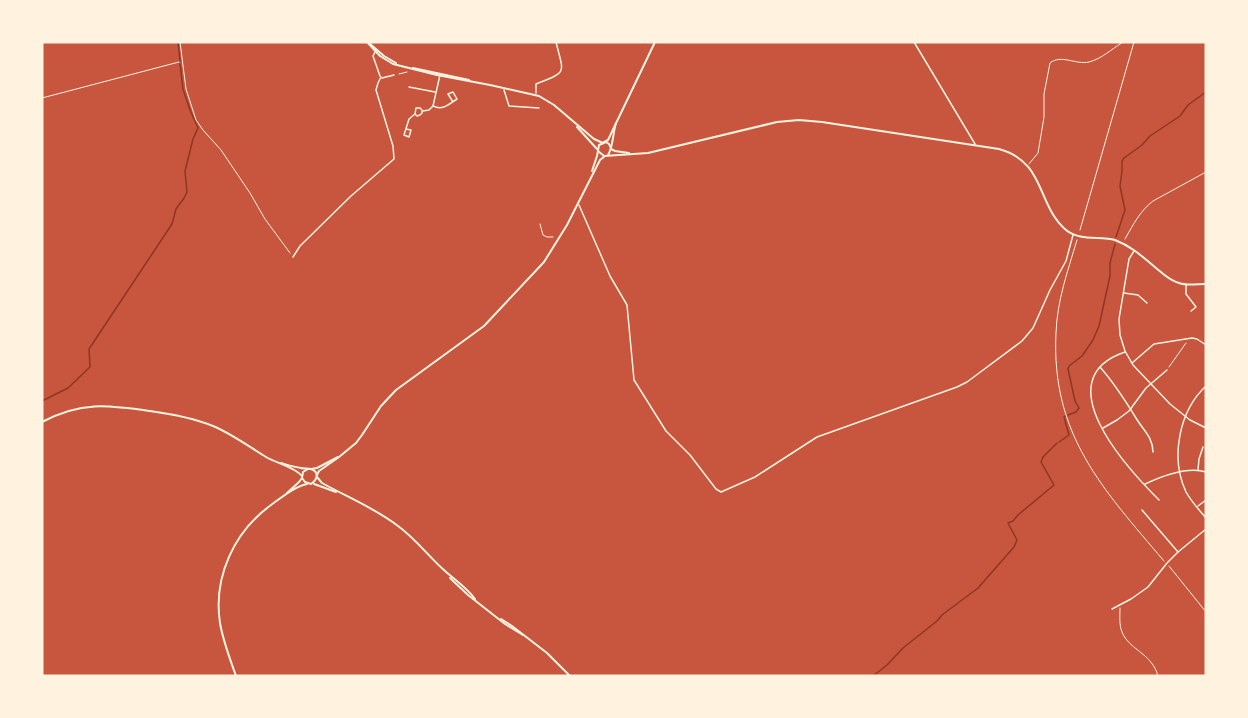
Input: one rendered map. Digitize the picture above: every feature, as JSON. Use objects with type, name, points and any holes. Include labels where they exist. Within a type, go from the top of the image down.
[{"type":"street","points":[[367,42],[387,61],[407,68],[440,74]]},
{"type":"street","points":[[536,95],[536,84],[558,75],[561,71],[562,66],[556,42]]},
{"type":"street","points":[[590,179],[599,145],[608,140],[655,42]]},
{"type":"street","points":[[914,42],[976,145]]},
{"type":"street","points":[[375,50],[374,57],[378,74],[381,77]]},
{"type":"street","points":[[407,68],[536,95],[550,102],[594,139],[608,144],[615,151],[638,154]]},
{"type":"street","points":[[415,114],[419,116],[433,106],[440,74]]},
{"type":"street","points":[[381,77],[394,75]]},
{"type":"street","points":[[293,256],[300,246],[351,196],[394,159],[393,146],[376,90],[381,77]]},
{"type":"street","points":[[409,87],[436,92]]},
{"type":"street","points":[[504,88],[509,106],[539,108]]},
{"type":"street","points":[[433,106],[443,108],[453,102]]},
{"type":"street","points":[[406,129],[410,118],[415,114],[414,111],[421,108],[422,112]]},
{"type":"street","points":[[236,676],[220,625],[219,598],[228,557],[243,533],[261,512],[301,485],[315,482],[319,471],[348,450],[396,390],[488,323],[547,259],[600,160],[610,153],[618,118]]},
{"type":"street","points":[[571,120],[602,155],[638,154],[796,120],[822,122],[1006,151],[1017,156],[1033,172],[1055,217],[1064,228],[1073,234],[1123,243],[1176,283],[1206,284]]},
{"type":"street","points":[[578,203],[610,276],[627,305],[634,380],[666,431],[690,454],[716,489],[721,492],[755,477],[815,438],[967,382],[1030,333],[1067,258],[1073,234]]},
{"type":"street","points":[[1134,250],[1129,259],[1119,314],[1121,338],[1125,351],[1132,363],[1170,404],[1185,417],[1206,428]]},
{"type":"street","points":[[1186,285],[1186,294],[1196,307],[1191,311]]},
{"type":"street","points":[[1123,292],[1138,295],[1147,303]]},
{"type":"street","points":[[1132,363],[1154,344],[1197,339],[1206,345]]},
{"type":"street","points":[[1125,351],[1109,358],[1099,366],[1093,377],[1090,392],[1102,429],[1123,460],[1159,500]]},
{"type":"street","points":[[1099,366],[1121,393],[1149,436],[1153,452]]},
{"type":"street","points":[[1102,429],[1131,409],[1151,384],[1167,370]]},
{"type":"street","points":[[1206,386],[1193,400],[1185,417],[1179,449],[1180,473],[1186,492],[1206,518]]},
{"type":"street","points":[[43,421],[70,410],[98,405],[176,415],[215,427],[276,462],[297,471],[303,481],[346,496]]},
{"type":"street","points":[[1198,471],[1203,447]]},
{"type":"street","points":[[281,498],[299,482],[304,472],[319,467],[348,450]]},
{"type":"street","points":[[276,462],[315,471],[322,483],[399,526],[464,592],[507,626],[547,653],[570,676]]},
{"type":"street","points":[[1144,485],[1161,477],[1180,473],[1206,472]]},
{"type":"street","points":[[1197,507],[1206,500]]},
{"type":"street","points":[[1142,510],[1178,552]]},
{"type":"street","points":[[1112,609],[1150,585],[1178,552],[1206,529]]},
{"type":"street","points":[[1206,559],[1206,567]]},
{"type":"lane","points":[[1028,166],[1038,153],[1044,114],[1044,94],[1050,63],[1057,60],[1081,63],[1091,61],[1123,42]]},
{"type":"path","points":[[180,42],[186,89],[198,123],[221,150],[252,195],[265,219],[293,256]]},
{"type":"path","points":[[1134,42],[1061,299],[1056,332],[1057,371],[1064,406],[1078,447],[1095,476],[1206,612]]},
{"type":"path","points":[[42,98],[182,62]]},
{"type":"path","points":[[394,75],[412,69]]},
{"type":"path","points":[[1123,243],[1146,206],[1206,172]]},
{"type":"path","points":[[540,224],[544,236],[560,237]]},
{"type":"path","points":[[1167,370],[1188,339]]},
{"type":"path","points":[[1121,605],[1122,632],[1130,643],[1152,662],[1158,676]]},
{"type":"waterway","points":[[178,42],[180,61]]},
{"type":"waterway","points":[[42,401],[68,388],[90,367],[89,349],[172,224],[176,209],[187,192],[185,171],[198,128],[183,89],[180,64]]},
{"type":"waterway","points":[[1116,237],[1125,210],[1120,186],[1122,161],[1150,136],[1180,116],[1188,105],[1206,92]]},
{"type":"waterway","points":[[1068,415],[1079,408],[1075,401],[1068,369],[1082,356],[1099,326],[1115,244]]},
{"type":"waterway","points":[[1059,442],[1069,435],[1065,416]]},
{"type":"waterway","points":[[873,676],[942,615],[978,588],[1014,547],[1017,540],[1008,523],[1054,485],[1041,462],[1057,443]]}]
